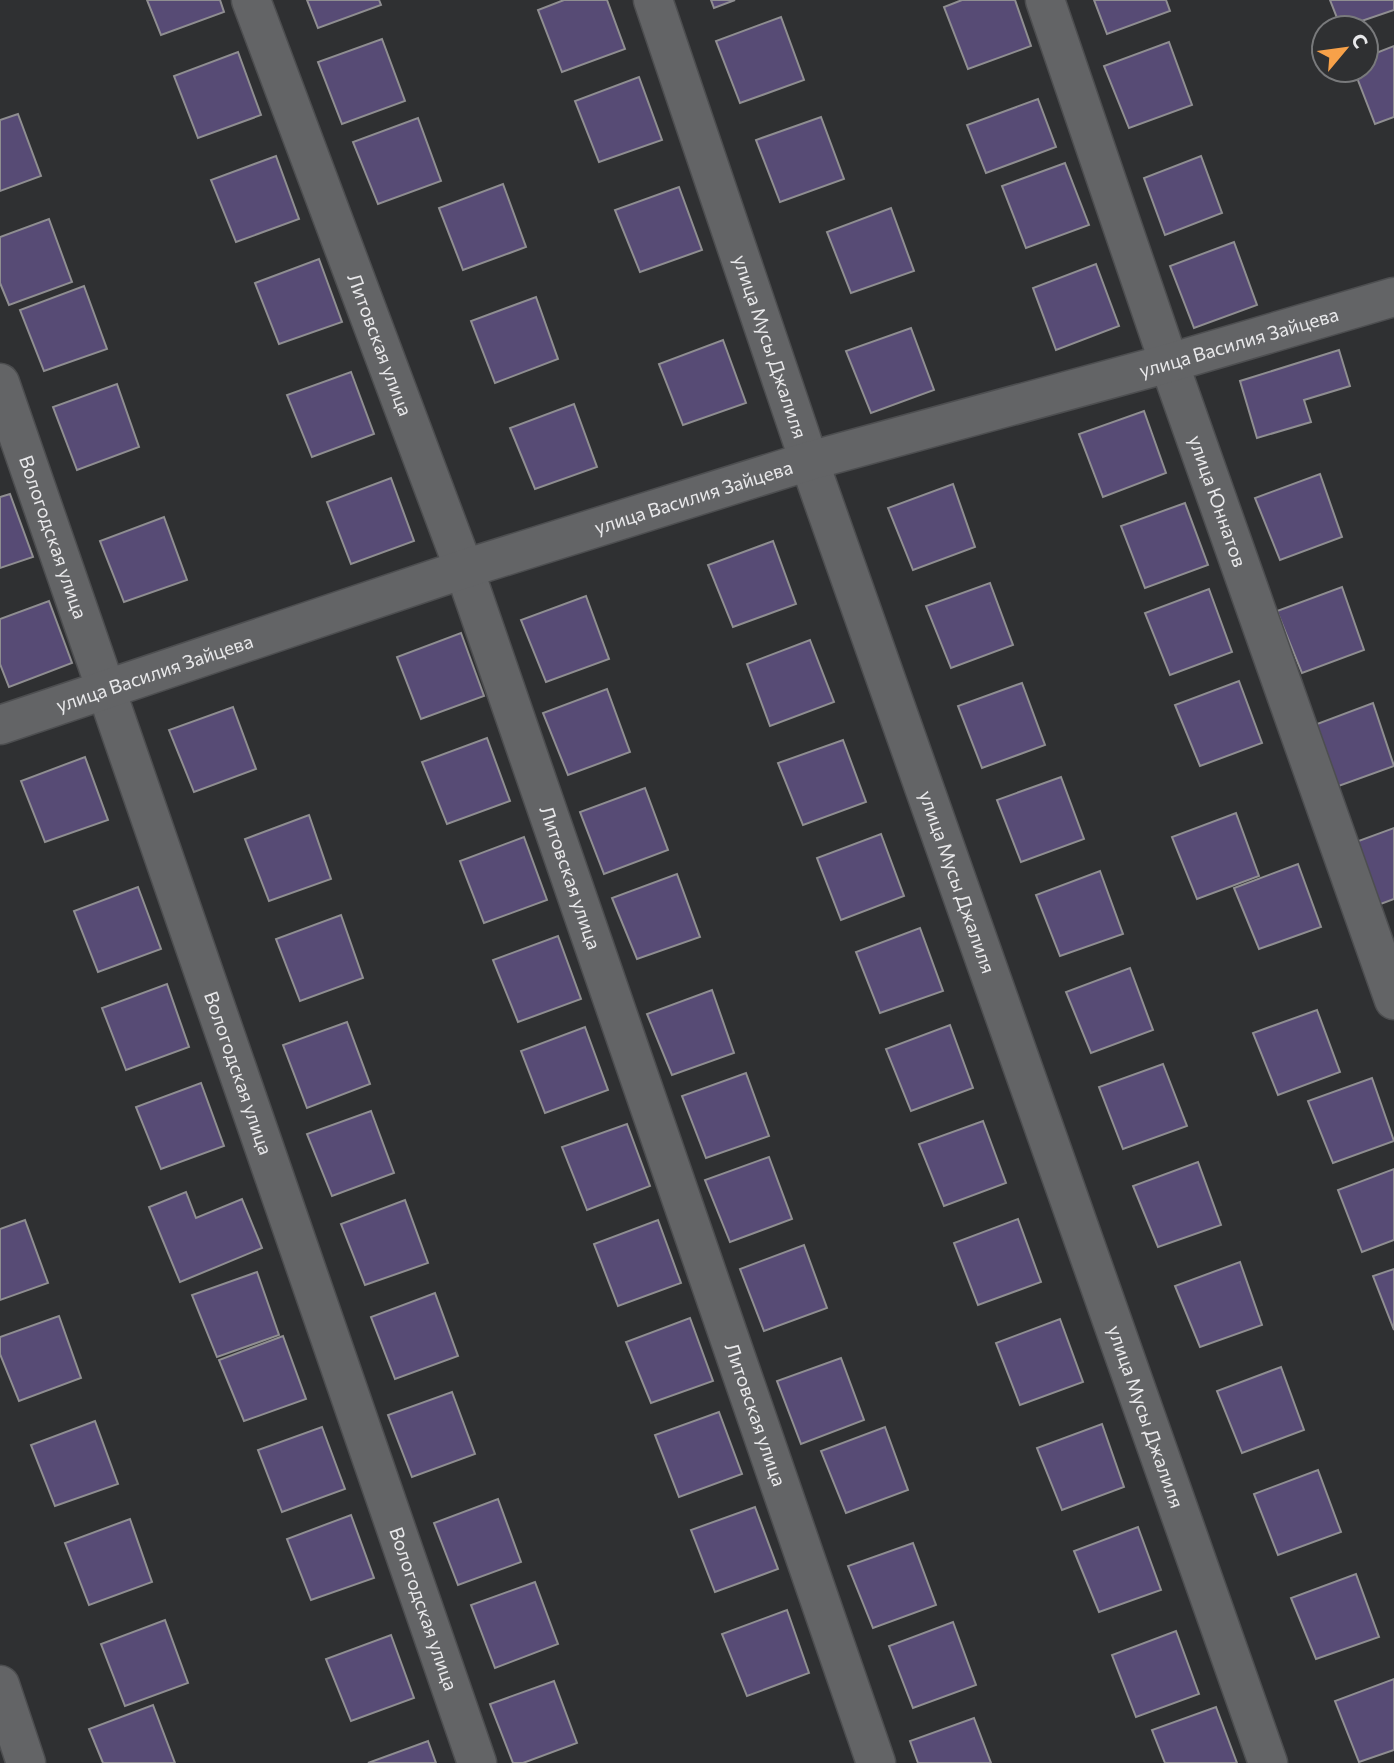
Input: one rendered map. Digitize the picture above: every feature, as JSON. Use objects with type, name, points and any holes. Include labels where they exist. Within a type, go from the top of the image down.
[{"type":"street","name":"Литовская улица","points":[[251,0],[464,569],[876,1763]]},
{"type":"street","name":"улица Мусы Джалиля","points":[[653,0],[809,461],[1268,1763]]},
{"type":"street","name":"улица Юннатов","points":[[1045,0],[1168,363],[1394,1000]]},
{"type":"street","name":"улица Василия Зайцева","points":[[0,725],[464,569],[809,461],[1168,363],[1394,297]]},
{"type":"street","name":"Вологодская улица","points":[[0,383],[477,1763]]},
{"type":"street","points":[[0,1685],[26,1763]]},
{"type":"building","points":[[147,0],[220,0],[224,12],[161,35]]},
{"type":"building","points":[[307,0],[379,0],[381,5],[318,28]]},
{"type":"building","points":[[564,0],[607,0],[625,49],[562,72],[538,10]]},
{"type":"building","points":[[711,0],[735,0],[714,8]]},
{"type":"building","points":[[962,0],[1015,0],[1031,46],[968,69],[944,7]]},
{"type":"building","points":[[1094,0],[1166,0],[1170,11],[1107,34]]},
{"type":"building","points":[[1330,0],[1394,0],[1394,10],[1380,15],[1336,14]]},
{"type":"building","points":[[781,17],[804,80],[740,103],[716,41]]},
{"type":"building","points":[[382,39],[405,101],[342,124],[318,62]]},
{"type":"building","points":[[1169,42],[1192,105],[1129,128],[1104,66]]},
{"type":"building","points":[[1394,46],[1394,117],[1375,124],[1359,84],[1380,84],[1380,52]]},
{"type":"building","points":[[238,52],[261,115],[198,138],[174,76]]},
{"type":"building","points":[[639,77],[662,140],[599,162],[575,101]]},
{"type":"building","points":[[1038,99],[1056,147],[986,173],[967,125]]},
{"type":"building","points":[[18,114],[41,176],[0,191],[0,120]]},
{"type":"building","points":[[821,117],[844,179],[780,202],[756,140]]},
{"type":"building","points":[[418,118],[441,181],[378,204],[353,142]]},
{"type":"building","points":[[276,156],[299,219],[236,242],[211,180]]},
{"type":"building","points":[[1201,156],[1222,213],[1165,235],[1144,178]]},
{"type":"building","points":[[1065,163],[1089,225],[1026,248],[1002,186]]},
{"type":"building","points":[[503,184],[526,247],[463,270],[439,208]]},
{"type":"building","points":[[679,187],[702,250],[640,272],[615,210]]},
{"type":"building","points":[[891,208],[914,271],[851,293],[827,232]]},
{"type":"building","points":[[49,219],[72,282],[9,305],[0,283],[0,237]]},
{"type":"building","points":[[1234,242],[1257,305],[1194,328],[1170,266]]},
{"type":"building","points":[[319,259],[342,322],[279,344],[255,283]]},
{"type":"building","points":[[1096,264],[1119,326],[1056,350],[1033,288]]},
{"type":"building","points":[[84,286],[107,349],[44,371],[20,310]]},
{"type":"building","points":[[536,297],[558,359],[495,383],[471,321]]},
{"type":"building","points":[[911,328],[934,390],[871,413],[846,351]]},
{"type":"building","points":[[723,340],[746,403],[683,425],[659,364]]},
{"type":"building","points":[[1339,350],[1350,386],[1304,400],[1311,422],[1257,438],[1240,381]]},
{"type":"building","points":[[351,372],[374,434],[312,457],[287,395]]},
{"type":"building","points":[[117,384],[139,447],[77,470],[53,407]]},
{"type":"building","points":[[574,404],[597,467],[535,489],[510,428]]},
{"type":"building","points":[[1144,411],[1166,473],[1103,497],[1079,434]]},
{"type":"building","points":[[1320,474],[1342,537],[1280,560],[1255,498]]},
{"type":"building","points":[[391,478],[414,541],[351,564],[327,502]]},
{"type":"building","points":[[953,484],[975,547],[913,570],[888,508]]},
{"type":"building","points":[[10,494],[33,557],[0,568],[0,497]]},
{"type":"building","points":[[1185,503],[1208,565],[1145,588],[1121,526]]},
{"type":"building","points":[[164,517],[187,580],[124,602],[100,541]]},
{"type":"building","points":[[773,541],[796,604],[733,627],[708,565]]},
{"type":"building","points":[[990,583],[1013,645],[951,668],[926,606]]},
{"type":"building","points":[[1342,587],[1364,650],[1302,673],[1277,611]]},
{"type":"building","points":[[1209,589],[1232,652],[1170,675],[1145,613]]},
{"type":"building","points":[[586,596],[609,659],[546,682],[521,620]]},
{"type":"building","points":[[49,601],[72,663],[9,687],[0,664],[0,619]]},
{"type":"building","points":[[461,633],[484,696],[421,719],[397,657]]},
{"type":"building","points":[[810,640],[834,702],[770,726],[747,664]]},
{"type":"building","points":[[1239,681],[1262,743],[1200,766],[1175,705]]},
{"type":"building","points":[[1022,683],[1045,745],[982,768],[958,706]]},
{"type":"building","points":[[607,689],[630,752],[568,775],[543,713]]},
{"type":"building","points":[[1373,703],[1394,766],[1333,788],[1309,727]]},
{"type":"building","points":[[233,707],[256,769],[194,792],[169,730]]},
{"type":"building","points":[[487,738],[510,801],[447,824],[422,762]]},
{"type":"building","points":[[843,740],[866,802],[803,825],[778,763]]},
{"type":"building","points":[[85,757],[108,820],[45,842],[21,781]]},
{"type":"building","points":[[1061,777],[1084,839],[1021,862],[997,800]]},
{"type":"building","points":[[645,788],[668,850],[604,874],[580,812]]},
{"type":"building","points":[[1236,813],[1259,876],[1197,899],[1172,837]]},
{"type":"building","points":[[309,815],[331,879],[269,901],[245,839]]},
{"type":"building","points":[[1394,828],[1394,899],[1378,905],[1353,843]]},
{"type":"building","points":[[881,834],[904,896],[841,920],[817,858]]},
{"type":"building","points":[[524,837],[547,900],[484,923],[460,861]]},
{"type":"building","points":[[1298,864],[1321,927],[1259,949],[1234,888]]},
{"type":"building","points":[[1100,871],[1123,934],[1060,956],[1036,895]]},
{"type":"building","points":[[677,874],[700,937],[637,959],[612,898]]},
{"type":"building","points":[[138,887],[161,949],[98,972],[74,911]]},
{"type":"building","points":[[341,915],[363,978],[300,1001],[276,939]]},
{"type":"building","points":[[920,928],[943,991],[880,1013],[856,952]]},
{"type":"building","points":[[558,936],[581,999],[518,1022],[493,960]]},
{"type":"building","points":[[1130,968],[1153,1030],[1091,1053],[1066,992]]},
{"type":"building","points":[[167,984],[189,1047],[126,1070],[102,1008]]},
{"type":"building","points":[[712,990],[734,1053],[672,1075],[647,1014]]},
{"type":"building","points":[[1317,1010],[1340,1072],[1278,1095],[1253,1033]]},
{"type":"building","points":[[347,1022],[370,1084],[307,1108],[283,1045]]},
{"type":"building","points":[[950,1025],[973,1088],[911,1111],[886,1049]]},
{"type":"building","points":[[585,1027],[608,1090],[545,1113],[521,1051]]},
{"type":"building","points":[[1163,1064],[1187,1126],[1123,1149],[1099,1087]]},
{"type":"building","points":[[746,1073],[769,1136],[706,1158],[682,1096]]},
{"type":"building","points":[[1372,1078],[1394,1141],[1333,1163],[1308,1101]]},
{"type":"building","points":[[201,1083],[224,1146],[161,1169],[136,1107]]},
{"type":"building","points":[[371,1111],[394,1173],[332,1196],[307,1134]]},
{"type":"building","points":[[983,1121],[1006,1183],[944,1206],[919,1144]]},
{"type":"building","points":[[627,1124],[650,1186],[587,1210],[562,1147]]},
{"type":"building","points":[[769,1157],[792,1219],[730,1242],[705,1180]]},
{"type":"building","points":[[1198,1162],[1221,1225],[1158,1247],[1133,1186]]},
{"type":"building","points":[[1394,1169],[1394,1240],[1362,1252],[1338,1190]]},
{"type":"building","points":[[186,1192],[196,1218],[242,1199],[262,1248],[180,1282],[149,1207]]},
{"type":"building","points":[[405,1200],[428,1263],[365,1285],[341,1224]]},
{"type":"building","points":[[1018,1219],[1041,1282],[978,1305],[954,1243]]},
{"type":"building","points":[[25,1220],[48,1283],[0,1300],[0,1229]]},
{"type":"building","points":[[658,1220],[681,1283],[618,1306],[594,1244]]},
{"type":"building","points":[[804,1245],[827,1308],[764,1331],[740,1269]]},
{"type":"building","points":[[1240,1262],[1262,1325],[1200,1347],[1175,1286]]},
{"type":"building","points":[[1394,1269],[1394,1330],[1373,1276]]},
{"type":"building","points":[[257,1272],[279,1335],[217,1357],[192,1295]]},
{"type":"building","points":[[435,1293],[458,1356],[395,1379],[371,1317]]},
{"type":"building","points":[[59,1316],[81,1378],[19,1401],[0,1354],[0,1337]]},
{"type":"building","points":[[690,1318],[713,1381],[651,1403],[626,1342]]},
{"type":"building","points":[[1060,1319],[1083,1382],[1020,1405],[996,1343]]},
{"type":"building","points":[[283,1336],[306,1399],[244,1421],[219,1360]]},
{"type":"building","points":[[841,1358],[864,1420],[801,1444],[777,1381]]},
{"type":"building","points":[[1281,1367],[1304,1430],[1242,1453],[1217,1391]]},
{"type":"building","points":[[452,1392],[475,1454],[412,1477],[388,1415]]},
{"type":"building","points":[[719,1412],[742,1474],[679,1497],[655,1435]]},
{"type":"building","points":[[95,1421],[118,1484],[55,1506],[31,1445]]},
{"type":"building","points":[[1102,1424],[1124,1487],[1062,1510],[1037,1448]]},
{"type":"building","points":[[322,1427],[345,1489],[282,1512],[258,1450]]},
{"type":"building","points":[[885,1427],[908,1490],[846,1513],[821,1451]]},
{"type":"building","points":[[1318,1470],[1341,1532],[1278,1555],[1254,1494]]},
{"type":"building","points":[[498,1499],[521,1562],[458,1585],[434,1523]]},
{"type":"building","points":[[755,1507],[778,1569],[715,1592],[691,1530]]},
{"type":"building","points":[[351,1515],[374,1578],[311,1600],[287,1539]]},
{"type":"building","points":[[130,1519],[152,1582],[89,1605],[65,1543]]},
{"type":"building","points":[[1138,1527],[1161,1590],[1099,1612],[1074,1551]]},
{"type":"building","points":[[913,1543],[936,1605],[873,1628],[848,1566]]},
{"type":"building","points":[[1356,1574],[1379,1637],[1316,1659],[1291,1598]]},
{"type":"building","points":[[535,1582],[558,1644],[495,1668],[471,1605]]},
{"type":"building","points":[[787,1610],[809,1673],[747,1696],[722,1634]]},
{"type":"building","points":[[165,1620],[188,1683],[125,1706],[101,1644]]},
{"type":"building","points":[[953,1622],[976,1685],[913,1708],[889,1646]]},
{"type":"building","points":[[1176,1631],[1199,1694],[1136,1717],[1112,1655]]},
{"type":"building","points":[[391,1635],[414,1698],[351,1721],[326,1659]]},
{"type":"building","points":[[1394,1679],[1394,1750],[1359,1762],[1335,1701]]},
{"type":"building","points":[[554,1681],[577,1743],[523,1763],[513,1763],[490,1704]]},
{"type":"building","points":[[153,1705],[175,1763],[103,1763],[89,1729]]},
{"type":"building","points":[[1216,1707],[1237,1763],[1165,1763],[1152,1730]]},
{"type":"building","points":[[974,1718],[991,1763],[918,1763],[910,1741]]},
{"type":"building","points":[[428,1741],[436,1763],[368,1763]]}]
